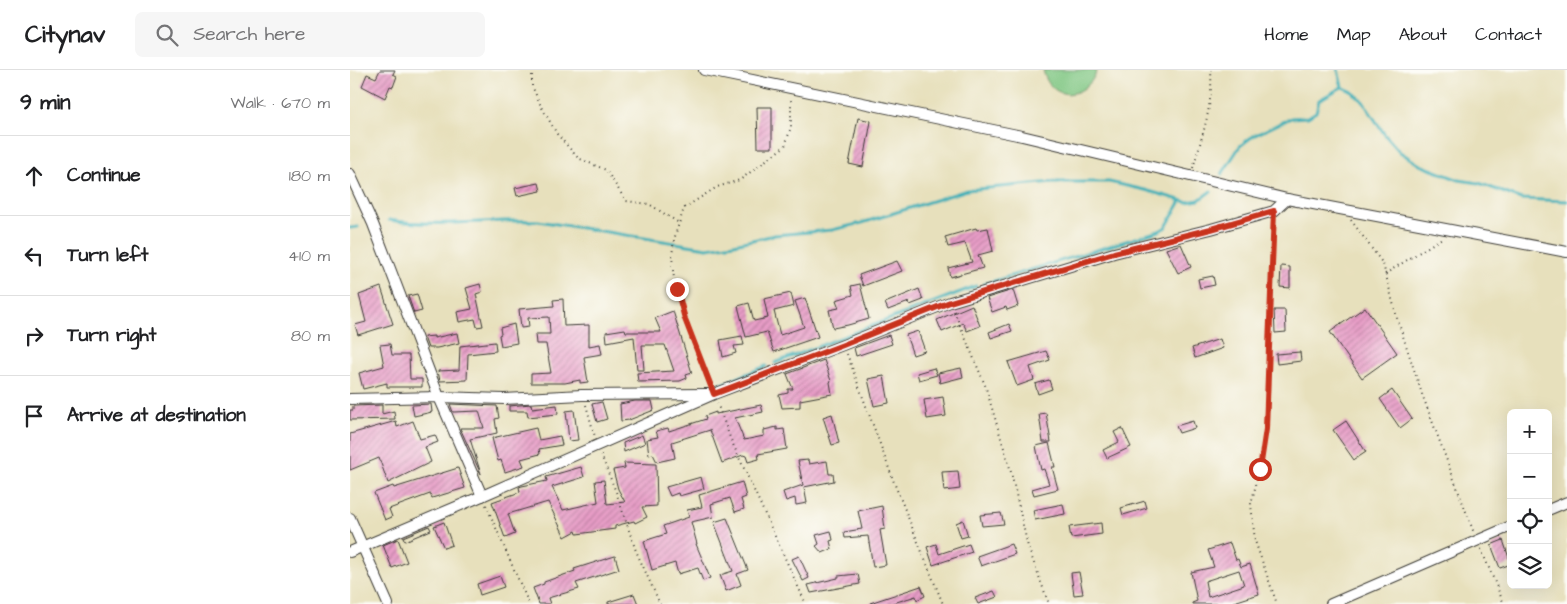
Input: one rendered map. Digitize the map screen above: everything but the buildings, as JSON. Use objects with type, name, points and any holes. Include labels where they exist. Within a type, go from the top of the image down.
[{"type":"street","points":[[704,70],[1022,136],[1287,199],[1567,252]]},
{"type":"street","points":[[350,174],[373,224],[438,397],[482,496]]},
{"type":"street","points":[[350,552],[714,394],[950,302],[1114,253],[1274,211],[1287,199]]},
{"type":"street","points":[[350,399],[438,397],[504,399],[582,395],[714,394]]},
{"type":"street","points":[[1552,508],[1567,502]]},
{"type":"street","points":[[350,518],[388,604]]},
{"type":"street","points":[[1331,604],[1507,528]]},
{"type":"path","points":[[532,70],[532,86],[541,106],[557,134],[578,158],[606,170],[626,201],[650,204],[679,223]]},
{"type":"path","points":[[1191,175],[1209,114],[1212,88],[1211,70]]},
{"type":"path","points":[[791,88],[791,127],[785,146],[740,180],[718,187],[684,208],[674,242],[673,260],[677,289],[685,319],[731,440],[806,604]]},
{"type":"path","points":[[1344,210],[1383,264],[1397,318],[1422,394],[1477,541],[1504,604]]},
{"type":"path","points":[[1274,211],[1266,429],[1260,469],[1251,504],[1255,541],[1277,604]]},
{"type":"path","points":[[1385,274],[1454,230]]},
{"type":"path","points":[[950,302],[985,385],[1010,468],[1028,546],[1049,604]]},
{"type":"path","points":[[843,345],[895,485],[943,604]]},
{"type":"path","points":[[582,395],[597,446],[616,492],[636,551],[660,604]]},
{"type":"path","points":[[482,496],[528,604]]},
{"type":"green space","points":[[1043,70],[1097,71],[1092,81],[1084,88],[1068,94],[1053,88]]},
{"type":"waterway","points":[[1338,70],[1342,87],[1351,91],[1362,100],[1385,135],[1400,152],[1420,165],[1459,180],[1479,183],[1521,199],[1567,201]]},
{"type":"waterway","points":[[1222,174],[1240,146],[1253,136],[1291,118],[1308,117],[1316,112],[1319,100],[1342,87]]},
{"type":"waterway","points":[[389,220],[426,223],[538,221],[707,248],[775,235],[832,230],[862,223],[967,190],[1053,182],[1109,182],[1187,202],[1199,200],[1211,191]]},
{"type":"waterway","points":[[984,284],[1159,231],[1166,227],[1181,201]]},
{"type":"waterway","points":[[350,228],[358,227]]},
{"type":"waterway","points":[[775,363],[976,286]]},
{"type":"waterway","points":[[715,387],[766,366]]},
{"type":"route","points":[[677,289],[685,319],[714,394],[950,302],[1114,253],[1274,211],[1266,429],[1260,469]]}]
